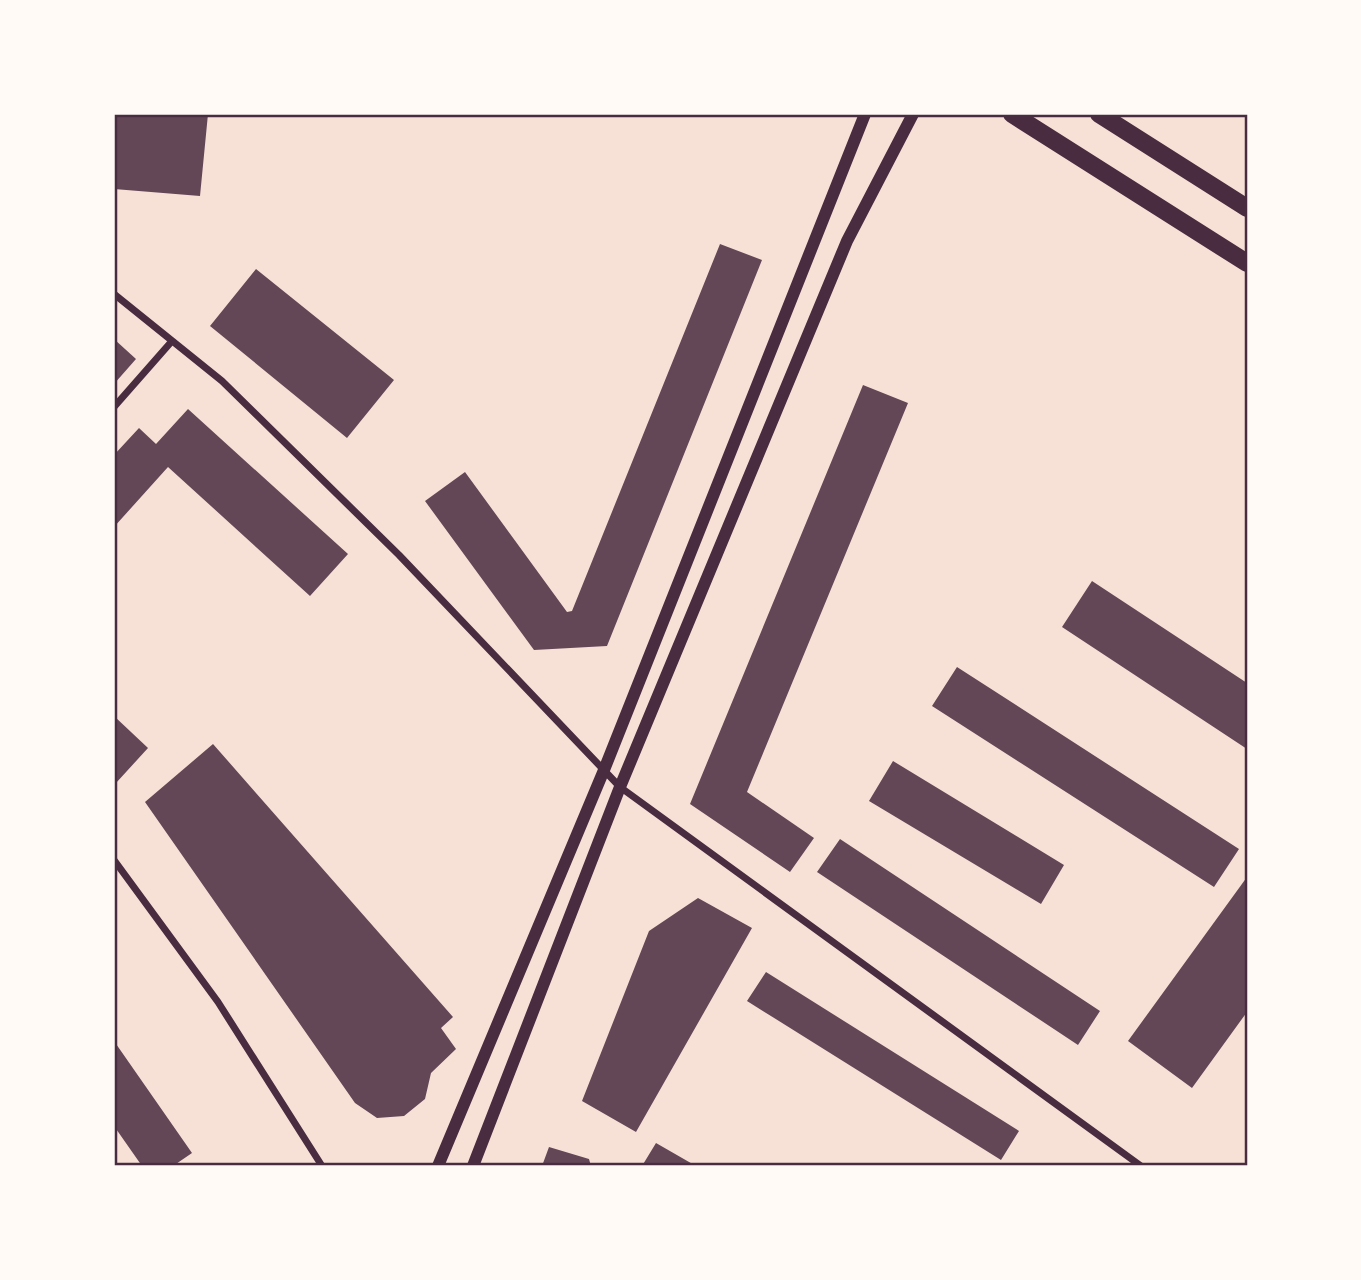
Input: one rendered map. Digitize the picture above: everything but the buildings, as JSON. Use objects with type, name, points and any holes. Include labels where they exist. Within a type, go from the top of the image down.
[{"type":"main road","points":[[1012,114],[1247,263]]},
{"type":"main road","points":[[1099,114],[1247,208]]},
{"type":"street","points":[[438,1166],[604,770],[865,114]]},
{"type":"street","points":[[473,1166],[620,787],[847,241],[913,114]]},
{"type":"street","points":[[114,293],[222,382],[399,555],[620,787],[1141,1166]]},
{"type":"street","points":[[114,407],[172,341]]},
{"type":"street","points":[[114,860],[218,1002],[322,1166]]}]
